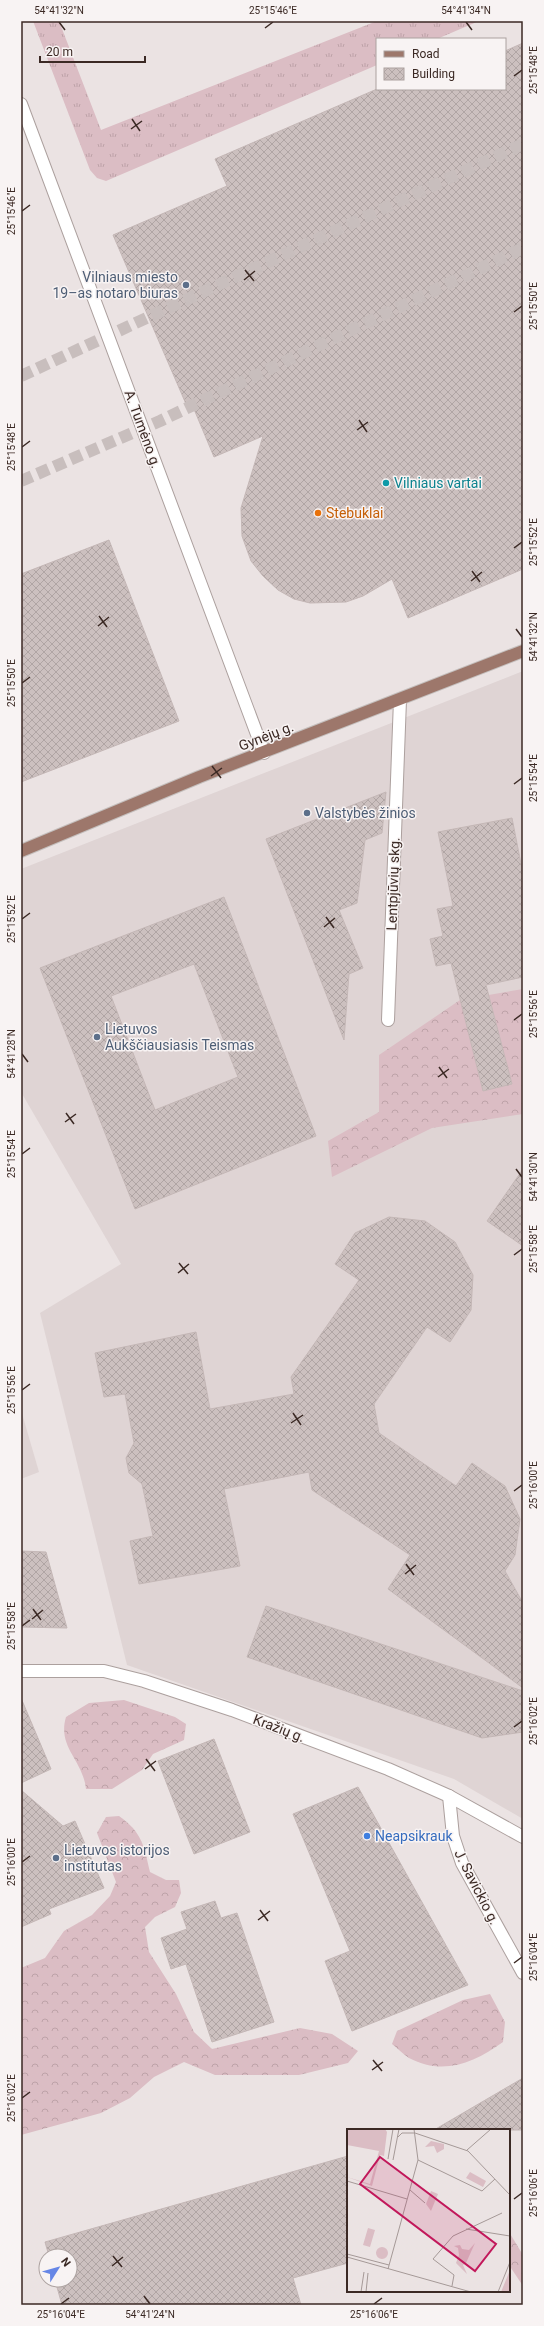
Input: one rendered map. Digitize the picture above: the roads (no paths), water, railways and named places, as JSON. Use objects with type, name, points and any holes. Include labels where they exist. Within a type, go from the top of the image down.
[{"type":"main road","name":"Gynėjų g.","points":[[21,851],[523,651]]},
{"type":"street","name":"A. Tumėno g.","points":[[21,104],[264,753]]},
{"type":"street","name":"Lentpjūvių skg.","points":[[388,1020],[400,700]]},
{"type":"street","name":"Kražių g.","points":[[21,1671],[104,1671],[144,1681],[232,1710],[388,1769],[449,1796],[523,1837]]},
{"type":"street","name":"J. Savickio g.","points":[[449,1796],[453,1836],[462,1864],[523,1973]]},
{"type":"tunnel","points":[[21,376],[523,144]]},
{"type":"tunnel","points":[[21,481],[160,421],[523,248]]},
{"type":"place","name":"Vilniaus miesto 19–as notaro biuras","points":[[186,285]]},
{"type":"place","name":"Vilniaus vartai","points":[[386,483]]},
{"type":"place","name":"Stebuklai","points":[[318,513]]},
{"type":"place","name":"Valstybės žinios","points":[[307,813]]},
{"type":"place","name":"Lietuvos Aukščiausiasis Teismas","points":[[97,1037]]},
{"type":"place","name":"Neapsikrauk","points":[[367,1836]]},
{"type":"place","name":"Lietuvos istorijos institutas","points":[[56,1858]]}]
